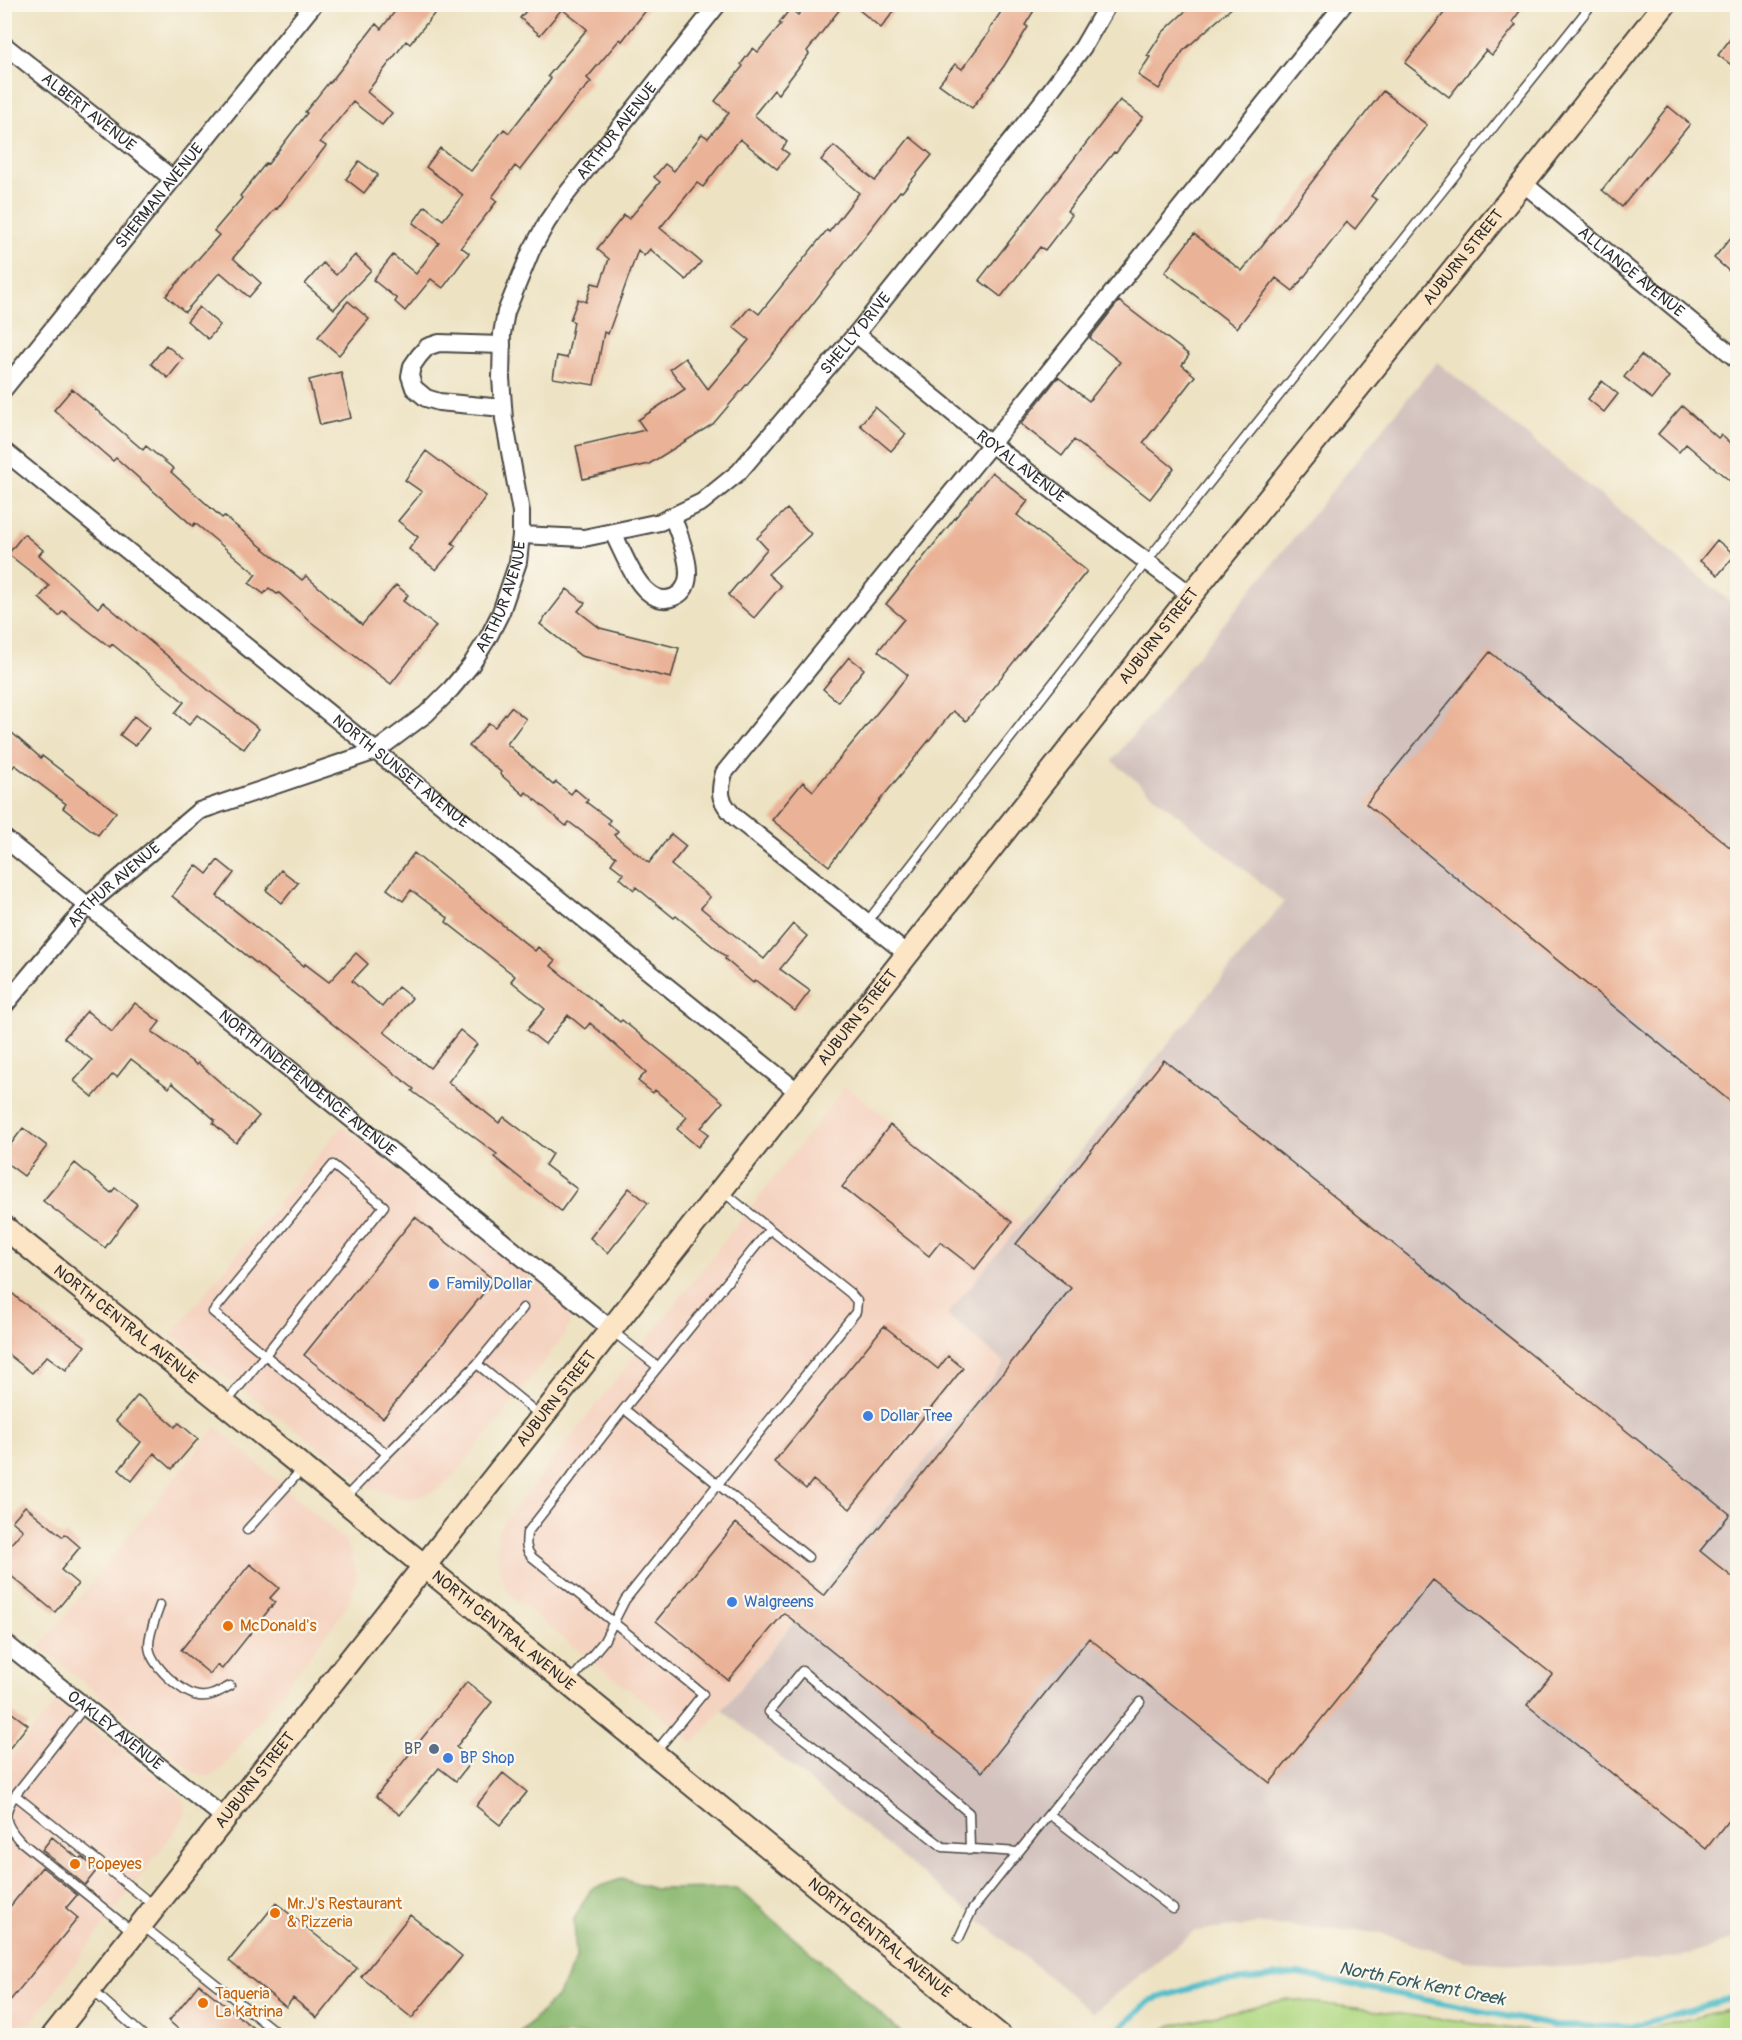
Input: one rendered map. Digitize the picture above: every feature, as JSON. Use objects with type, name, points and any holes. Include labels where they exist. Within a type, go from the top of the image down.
[{"type":"main road","name":"AUBURN STREET","points":[[53,2036],[1191,596],[1524,183],[1665,4]]},
{"type":"main road","name":"NORTH CENTRAL AVENUE","points":[[4,1227],[425,1566],[1000,2036]]},
{"type":"street","name":"SHERMAN AVENUE","points":[[4,389],[314,4]]},
{"type":"street","name":"ARTHUR AVENUE","points":[[4,1006],[88,905],[199,811],[376,751],[426,714],[471,665],[501,612],[518,562],[521,535],[521,512],[503,408],[502,345],[506,312],[531,251],[565,195],[718,4]]},
{"type":"street","name":"SHELLY DRIVE","points":[[521,535],[584,538],[641,528],[673,517],[702,502],[739,472],[856,334],[1039,106],[1083,47],[1108,4]]},
{"type":"street","points":[[907,954],[736,818],[721,798],[720,786],[724,773],[1344,4]]},
{"type":"street","name":"ALBERT AVENUE","points":[[4,45],[173,179]]},
{"type":"street","name":"ALLIANCE AVENUE","points":[[1524,183],[1737,360]]},
{"type":"street","name":"ROYAL AVENUE","points":[[856,334],[991,444],[1191,596]]},
{"type":"street","points":[[502,345],[439,343],[428,347],[419,356],[412,366],[410,376],[414,388],[426,398],[439,402],[503,408]]},
{"type":"street","name":"NORTH SUNSET AVENUE","points":[[4,451],[798,1092]]},
{"type":"street","points":[[613,533],[639,582],[655,597],[664,600],[674,597],[687,585],[688,565],[673,517]]},
{"type":"street","name":"NORTH INDEPENDENCE AVENUE","points":[[4,838],[611,1329]]},
{"type":"street","name":"OAKLEY AVENUE","points":[[4,1642],[226,1819]]},
{"type":"lane","points":[[867,922],[1146,562],[1593,4]]},
{"type":"lane","points":[[225,1404],[265,1355],[384,1206],[333,1166],[213,1312],[265,1355],[387,1454]]},
{"type":"lane","points":[[568,1684],[604,1641],[625,1600],[852,1318],[857,1307],[857,1301],[850,1293],[721,1190]]},
{"type":"lane","points":[[654,1754],[703,1694],[532,1557],[525,1545],[527,1533],[770,1229]]},
{"type":"lane","points":[[343,1500],[477,1364],[523,1308]]},
{"type":"lane","points":[[611,1329],[658,1367]]},
{"type":"lane","points":[[477,1364],[542,1417]]},
{"type":"lane","points":[[624,1409],[808,1557]]},
{"type":"lane","points":[[247,1530],[303,1467]]},
{"type":"lane","points":[[160,1605],[149,1646],[151,1655],[160,1669],[190,1694],[201,1697],[230,1686]]},
{"type":"lane","points":[[970,1850],[969,1813],[802,1671],[769,1712],[943,1847],[970,1850],[1018,1852]]},
{"type":"lane","points":[[959,1938],[972,1910],[1140,1702]]},
{"type":"lane","points":[[86,1706],[8,1805],[6,1818],[9,1827],[19,1840],[281,2036]]},
{"type":"lane","points":[[15,1795],[156,1907]]},
{"type":"lane","points":[[1049,1814],[1173,1909]]},
{"type":"lane","points":[[91,1988],[144,2036]]},
{"type":"shaded area","points":[[1437,362],[1737,607],[1737,1938],[1689,1955],[1578,1968],[1465,1961],[1380,1933],[1264,1924],[1195,1931],[1093,2013],[722,1710],[1005,1363],[947,1315],[1284,902],[1112,761]]},
{"type":"shaded area","points":[[846,1086],[1022,1223],[947,1315],[1005,1363],[693,1744],[658,1712],[506,1591],[497,1557],[498,1530]]},
{"type":"shaded area","points":[[342,1126],[564,1304],[569,1313],[570,1321],[565,1334],[456,1474],[439,1489],[421,1497],[406,1499],[373,1488],[171,1335]]},
{"type":"shaded area","points":[[216,1427],[345,1540],[357,1574],[348,1605],[337,1620],[222,1769],[205,1777],[194,1773],[40,1647]]},
{"type":"shaded area","points":[[57,1701],[177,1793],[186,1809],[184,1818],[33,2020],[25,2025],[15,2026],[5,2022],[4,1765]]},
{"type":"green space","points":[[621,1879],[655,1889],[737,1888],[904,2035],[519,2035],[558,1995],[576,1959],[574,1919],[591,1889]]},
{"type":"green space","points":[[1287,1999],[1561,2035],[1153,2035],[1173,2025]]},
{"type":"green space","points":[[1737,2007],[1737,2035],[1623,2035]]},
{"type":"building","points":[[401,4],[442,4],[410,44],[406,41],[367,92],[392,113],[382,125],[353,102],[320,142],[326,146],[277,209],[233,258],[261,283],[249,297],[220,272],[185,312],[166,296],[219,235],[214,231],[242,198],[240,196],[266,163],[268,164],[329,82],[376,24],[381,29]]},
{"type":"building","points":[[532,4],[651,4],[622,41],[620,39],[587,78],[591,82],[520,170],[515,166],[492,197],[497,201],[461,247],[469,253],[443,288],[431,279],[405,311],[395,302],[397,299],[373,280],[393,255],[416,274],[439,243],[413,223],[425,206],[443,220],[463,195],[426,167],[440,148],[471,171],[504,129],[509,133],[551,79],[548,76],[587,29],[562,9],[540,35],[520,18]]},
{"type":"building","points":[[806,4],[844,4],[807,51],[809,54],[778,94],[774,90],[754,115],[787,142],[782,149],[789,154],[777,169],[740,139],[703,187],[697,183],[660,228],[701,262],[686,280],[650,249],[644,256],[638,250],[608,334],[604,332],[594,385],[553,378],[557,356],[567,358],[574,322],[570,320],[578,299],[586,302],[592,283],[600,285],[609,259],[597,249],[624,215],[629,219],[660,182],[654,177],[665,164],[674,171],[702,134],[708,138],[729,113],[715,101],[743,66],[741,64],[753,48],[758,52],[790,9],[798,15]]},
{"type":"building","points":[[852,4],[886,4],[894,11],[881,28]]},
{"type":"building","points":[[1006,4],[1038,4],[1025,25],[1028,27],[1004,66],[972,108],[939,84],[955,64],[962,69],[990,31]]},
{"type":"building","points":[[1193,4],[1236,4],[1183,51],[1159,89],[1138,75],[1162,33]]},
{"type":"building","points":[[1451,4],[1525,4],[1512,22],[1516,25],[1492,55],[1486,50],[1449,97],[1405,63]]},
{"type":"building","points":[[1737,30],[1737,69],[1718,55]]},
{"type":"building","points":[[1383,91],[1427,125],[1371,196],[1377,200],[1355,229],[1347,222],[1293,291],[1276,278],[1237,328],[1165,272],[1194,234],[1242,271]]},
{"type":"building","points":[[1120,100],[1143,117],[1067,211],[1072,215],[1045,250],[1040,247],[1001,297],[979,280]]},
{"type":"building","points":[[1668,106],[1690,124],[1622,207],[1602,190]]},
{"type":"building","points":[[910,137],[932,155],[902,192],[900,191],[787,337],[713,424],[649,464],[583,479],[576,446],[645,430],[638,420],[685,389],[670,369],[685,358],[708,389],[749,340],[733,327],[750,307],[759,314],[859,193],[821,160],[834,146],[875,181]]},
{"type":"building","points":[[359,161],[378,175],[364,193],[346,179]]},
{"type":"building","points":[[1737,230],[1737,278],[1714,258]]},
{"type":"building","points":[[355,255],[371,270],[334,309],[305,284],[323,263],[336,275]]},
{"type":"building","points":[[348,301],[369,319],[339,355],[318,337]]},
{"type":"building","points":[[1119,301],[1189,355],[1182,365],[1195,376],[1143,443],[1174,468],[1150,499],[1074,440],[1062,456],[1021,424],[1058,377],[1089,401],[1120,362],[1090,338]]},
{"type":"building","points":[[199,307],[220,325],[208,339],[187,321]]},
{"type":"building","points":[[166,345],[183,359],[168,378],[151,364]]},
{"type":"building","points":[[1641,355],[1669,377],[1652,399],[1624,377]]},
{"type":"building","points":[[341,372],[351,418],[320,425],[309,380]]},
{"type":"building","points":[[1602,381],[1618,394],[1604,412],[1588,399]]},
{"type":"building","points":[[72,389],[143,450],[146,446],[174,469],[171,472],[222,518],[224,516],[302,580],[306,576],[362,625],[396,585],[408,595],[403,601],[436,626],[391,684],[311,622],[279,593],[269,588],[264,594],[249,583],[256,574],[195,523],[193,526],[116,458],[113,461],[54,410]]},
{"type":"building","points":[[1682,406],[1718,438],[1721,435],[1737,449],[1737,487],[1686,444],[1679,452],[1658,434]]},
{"type":"building","points":[[875,407],[906,434],[891,451],[860,425]]},
{"type":"building","points":[[426,451],[486,496],[452,543],[456,546],[436,570],[409,549],[418,537],[398,521],[422,492],[405,480]]},
{"type":"building","points":[[992,472],[1028,501],[1017,515],[1087,571],[966,721],[953,711],[829,866],[772,820],[803,782],[813,791],[908,675],[878,651],[904,619],[886,604]]},
{"type":"building","points":[[787,509],[811,534],[768,574],[781,586],[754,618],[728,595],[767,549],[757,538]]},
{"type":"building","points":[[24,534],[43,550],[39,555],[98,608],[103,602],[213,694],[259,729],[244,749],[197,715],[189,725],[175,713],[184,702],[112,644],[110,647],[63,611],[59,616],[39,598],[49,586],[8,554]]},
{"type":"building","points":[[1717,540],[1735,555],[1718,575],[1700,561]]},
{"type":"building","points":[[567,589],[585,603],[578,611],[600,628],[679,648],[671,678],[581,656],[540,624]]},
{"type":"building","points":[[1490,652],[1737,853],[1737,1107],[1366,804]]},
{"type":"building","points":[[849,657],[864,669],[838,702],[823,689]]},
{"type":"building","points":[[511,707],[526,719],[507,744],[553,785],[556,782],[571,794],[575,789],[588,800],[586,802],[610,820],[608,823],[618,831],[614,835],[649,863],[671,834],[686,846],[671,865],[710,897],[701,908],[764,959],[793,924],[807,936],[780,969],[810,991],[795,1011],[755,980],[753,983],[725,959],[726,957],[676,916],[674,918],[636,887],[634,890],[620,878],[624,874],[611,864],[616,857],[569,822],[566,826],[526,792],[524,795],[500,774],[501,772],[469,746],[489,723],[495,727]]},
{"type":"building","points":[[134,716],[149,728],[135,746],[120,735]]},
{"type":"building","points":[[4,726],[41,758],[42,756],[116,812],[98,835],[63,808],[66,804],[15,765],[4,777]]},
{"type":"building","points":[[414,853],[535,951],[538,947],[555,961],[551,966],[723,1102],[701,1128],[709,1134],[698,1147],[677,1129],[687,1117],[655,1090],[653,1093],[638,1081],[646,1072],[590,1023],[585,1029],[568,1015],[545,1044],[527,1030],[545,1009],[511,981],[515,976],[446,922],[448,918],[411,890],[403,901],[387,889]]},
{"type":"building","points":[[218,860],[234,873],[217,896],[304,966],[305,964],[329,982],[356,953],[368,964],[352,981],[382,1007],[398,987],[412,998],[384,1032],[430,1068],[460,1030],[477,1044],[448,1082],[499,1123],[504,1117],[552,1154],[545,1165],[577,1189],[561,1211],[494,1157],[497,1154],[412,1091],[414,1089],[172,896],[196,865],[207,874]]},
{"type":"building","points":[[281,870],[298,883],[282,903],[266,890]]},
{"type":"building","points":[[135,1003],[160,1022],[152,1032],[197,1065],[198,1063],[259,1116],[236,1143],[213,1123],[215,1120],[172,1083],[169,1088],[131,1059],[117,1077],[113,1074],[93,1097],[74,1081],[92,1060],[64,1038],[87,1011],[112,1032]]},
{"type":"building","points":[[1164,1060],[1730,1514],[1700,1551],[1737,1581],[1737,1809],[1706,1849],[1527,1705],[1552,1674],[1433,1580],[1270,1783],[1089,1638],[982,1772],[784,1613],[728,1680],[656,1621],[736,1523],[824,1596],[1071,1288],[1016,1244]]},
{"type":"building","points":[[890,1125],[1012,1222],[975,1269],[940,1242],[929,1256],[842,1187]]},
{"type":"building","points":[[23,1128],[47,1146],[24,1176],[4,1161],[4,1153]]},
{"type":"building","points":[[75,1163],[111,1193],[115,1188],[137,1204],[105,1248],[43,1201]]},
{"type":"building","points":[[629,1188],[648,1203],[608,1253],[590,1238]]},
{"type":"building","points":[[415,1217],[494,1280],[383,1418],[304,1355]]},
{"type":"building","points":[[4,1286],[22,1302],[85,1346],[66,1370],[47,1356],[32,1373],[4,1351]]},
{"type":"building","name":"Dollar Tree","points":[[884,1326],[938,1369],[948,1356],[963,1368],[850,1509],[813,1480],[806,1489],[774,1462]]},
{"type":"building","points":[[138,1395],[175,1427],[179,1423],[198,1439],[172,1469],[154,1453],[132,1481],[119,1470],[141,1442],[116,1421]]},
{"type":"building","points":[[25,1506],[63,1537],[65,1534],[80,1547],[61,1570],[78,1584],[55,1612],[4,1570],[4,1552],[23,1530],[12,1521]]},
{"type":"building","name":"McDonald's","points":[[250,1564],[279,1588],[270,1598],[275,1602],[222,1669],[217,1665],[210,1674],[181,1650]]},
{"type":"building","name":"BP","points":[[467,1682],[492,1702],[456,1747],[472,1760],[456,1781],[439,1768],[400,1815],[376,1796]]},
{"type":"building","points":[[4,1707],[28,1725],[4,1755]]},
{"type":"building","points":[[503,1773],[527,1792],[500,1825],[476,1806]]},
{"type":"building","name":"Popeyes","points":[[52,1837],[97,1870],[85,1885],[42,1850]]},
{"type":"building","points":[[42,1867],[77,1895],[66,1908],[78,1918],[4,2008],[4,1914]]},
{"type":"building","points":[[276,1903],[357,1968],[317,2018],[293,1998],[286,2007],[229,1961]]},
{"type":"building","points":[[410,1915],[462,1956],[412,2018],[361,1977]]},
{"type":"building","name":"Taqueria La Katrina","points":[[199,1984],[263,2036],[186,2036],[169,2021]]},
{"type":"waterway","name":"North Fork Kent Creek","points":[[1111,2036],[1151,2000],[1206,1984],[1298,1974],[1555,2026],[1631,2027],[1738,1996]]},
{"type":"place","name":"Family Dollar","points":[[434,1284]]},
{"type":"place","name":"Dollar Tree","points":[[868,1416]]},
{"type":"place","name":"Walgreens","points":[[732,1602]]},
{"type":"place","name":"McDonald's","points":[[228,1626]]},
{"type":"place","name":"BP","points":[[434,1749]]},
{"type":"place","name":"BP Shop","points":[[448,1758]]},
{"type":"place","name":"Popeyes","points":[[75,1864]]},
{"type":"place","name":"Mr.J's Restaurant & Pizzeria","points":[[275,1913]]},
{"type":"place","name":"Taqueria La Katrina","points":[[203,2003]]}]
